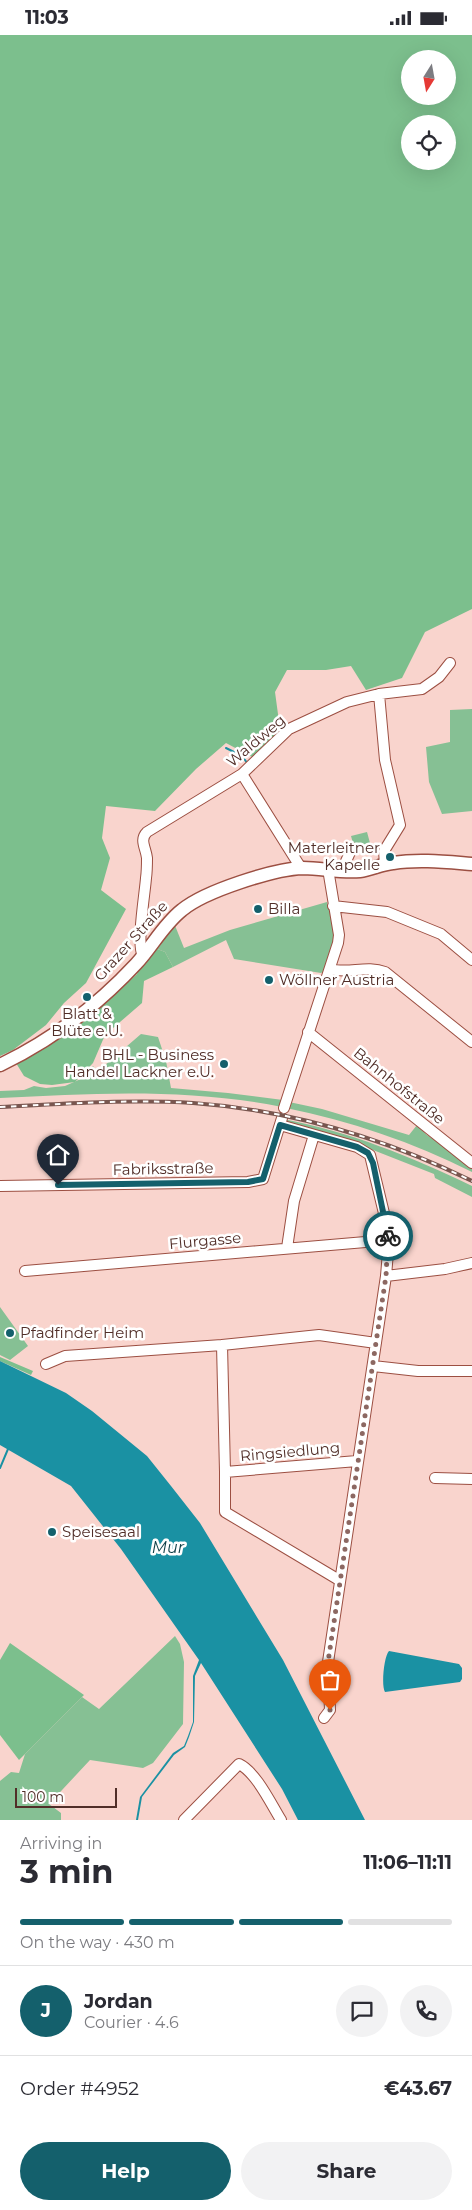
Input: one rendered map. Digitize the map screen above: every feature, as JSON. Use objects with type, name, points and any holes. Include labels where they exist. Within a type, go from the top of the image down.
[{"type":"main road","name":"Grazer Straße","points":[[0,1065],[54,1035],[88,1010],[143,956],[172,918],[194,902],[216,892],[264,876],[301,868],[358,871],[385,864],[421,861],[472,864]]},
{"type":"street","name":"Waldweg","points":[[143,956],[141,954],[141,940],[147,857],[143,835],[242,774],[289,729],[347,702],[379,694],[422,689],[439,677],[450,663]]},
{"type":"street","points":[[379,694],[385,760],[400,825],[397,833],[384,851],[385,864]]},
{"type":"street","points":[[242,774],[301,868]]},
{"type":"street","points":[[342,870],[352,848]]},
{"type":"street","name":"Fabriksstraße","points":[[0,1185],[248,1182],[263,1179],[308,1032],[330,969],[339,935],[328,869]]},
{"type":"street","points":[[333,906],[387,912],[441,934],[472,960]]},
{"type":"street","points":[[330,969],[337,971],[378,969],[385,972],[472,1042]]},
{"type":"street","name":"Bahnhofstraße","points":[[308,1032],[472,1163]]},
{"type":"street","points":[[282,1117],[314,1135],[294,1201],[288,1248]]},
{"type":"street","name":"Ringsiedlung","points":[[314,1135],[361,1149],[370,1155],[389,1240],[386,1276],[373,1366],[357,1461],[328,1662],[330,1710],[324,1718]]},
{"type":"street","name":"Flurgasse","points":[[25,1271],[389,1240]]},
{"type":"street","points":[[386,1276],[445,1269],[472,1263]]},
{"type":"street","points":[[46,1364],[65,1356],[222,1345],[319,1335],[376,1343]]},
{"type":"street","name":"Ringsiedlung","points":[[222,1345],[224,1512],[339,1580]]},
{"type":"street","points":[[373,1366],[418,1371],[472,1371]]},
{"type":"street","name":"Ringsiedlung","points":[[225,1472],[357,1461]]},
{"type":"street","points":[[436,1479],[472,1479]]},
{"type":"street","points":[[184,1820],[239,1764],[244,1766],[260,1786],[280,1819]]},
{"type":"green space","points":[[0,35],[472,35],[472,609],[425,632],[402,678],[366,690],[351,666],[326,670],[287,670],[275,692],[280,729],[260,761],[226,743],[196,769],[155,811],[106,806],[102,838],[110,858],[101,890],[126,909],[86,983],[64,1003],[46,1025],[13,1050],[0,1056]]},
{"type":"green space","points":[[472,709],[472,811],[442,814],[429,782],[426,747],[450,742],[450,710]]},
{"type":"green space","points":[[367,832],[370,843],[354,847],[351,836]]},
{"type":"green space","points":[[327,902],[337,936],[325,971],[321,973],[234,959],[226,940],[173,967],[165,952],[155,948],[174,923],[184,948],[230,930]]},
{"type":"green space","points":[[155,948],[165,952],[173,967],[144,981],[142,1003],[105,1035],[93,1063],[75,1082],[52,1085],[40,1084],[24,1076],[16,1063],[63,1036],[92,1015],[137,974],[140,965]]},
{"type":"green space","points":[[141,1034],[158,1037],[166,1061],[171,1088],[283,1100],[282,1107],[247,1101],[177,1094],[141,1093],[0,1098],[0,1091],[24,1090],[34,1086],[46,1088],[65,1086],[83,1078],[93,1066],[97,1072]]},
{"type":"green space","points":[[289,1102],[322,1109],[409,1135],[417,1125],[427,1135],[472,1165],[472,1172],[427,1151],[381,1134],[334,1119],[286,1108]]},
{"type":"green space","points":[[283,1119],[332,1130],[403,1155],[472,1186],[472,1197],[435,1178],[434,1174],[373,1150],[289,1126]]},
{"type":"green space","points":[[0,1307],[28,1346],[10,1360],[0,1355]]},
{"type":"green space","points":[[0,1357],[33,1371],[31,1375],[0,1361]]},
{"type":"green space","points":[[175,1636],[180,1644],[184,1662],[183,1724],[153,1763],[143,1768],[90,1760],[49,1804],[61,1813],[61,1820],[0,1820],[0,1781],[11,1772],[19,1773],[25,1754],[82,1697],[99,1709]]},
{"type":"green space","points":[[10,1643],[84,1695],[19,1760],[0,1735],[0,1660]]},
{"type":"water","name":"Mur","points":[[0,1361],[66,1393],[92,1411],[147,1456],[171,1486],[200,1523],[283,1660],[365,1820],[298,1820],[282,1789],[201,1663],[195,1676],[194,1722],[185,1747],[174,1755],[142,1797],[138,1820],[136,1820],[140,1797],[173,1753],[184,1746],[188,1736],[193,1722],[193,1676],[199,1660],[121,1549],[71,1486],[0,1445]]},
{"type":"water","points":[[389,1651],[459,1664],[462,1668],[462,1679],[460,1682],[385,1692],[383,1684],[384,1671]]},
{"type":"waterway","points":[[226,748],[242,756],[248,764]]},
{"type":"waterway","points":[[0,1468],[8,1449]]},
{"type":"railway","points":[[0,1107],[96,1102],[169,1102],[266,1112],[301,1119],[371,1139],[472,1181]]},
{"type":"way so far","points":[[330,1710],[328,1662],[386,1276],[388,1236]]},
{"type":"place","name":"Materleitner Kapelle","points":[[390,857]]},
{"type":"place","name":"Billa","points":[[258,909]]},
{"type":"place","name":"Wöllner Austria","points":[[269,980]]},
{"type":"place","name":"Blatt & Blüte e.U.","points":[[87,997]]},
{"type":"place","name":"BHL - Business Handel Lackner e.U.","points":[[224,1064]]},
{"type":"place","name":"Pfadfinder Heim","points":[[10,1333]]},
{"type":"place","name":"Speisesaal","points":[[52,1532]]},
{"type":"route","points":[[58,1185],[248,1182],[263,1179],[280,1125],[357,1147],[370,1155],[388,1236]]}]
